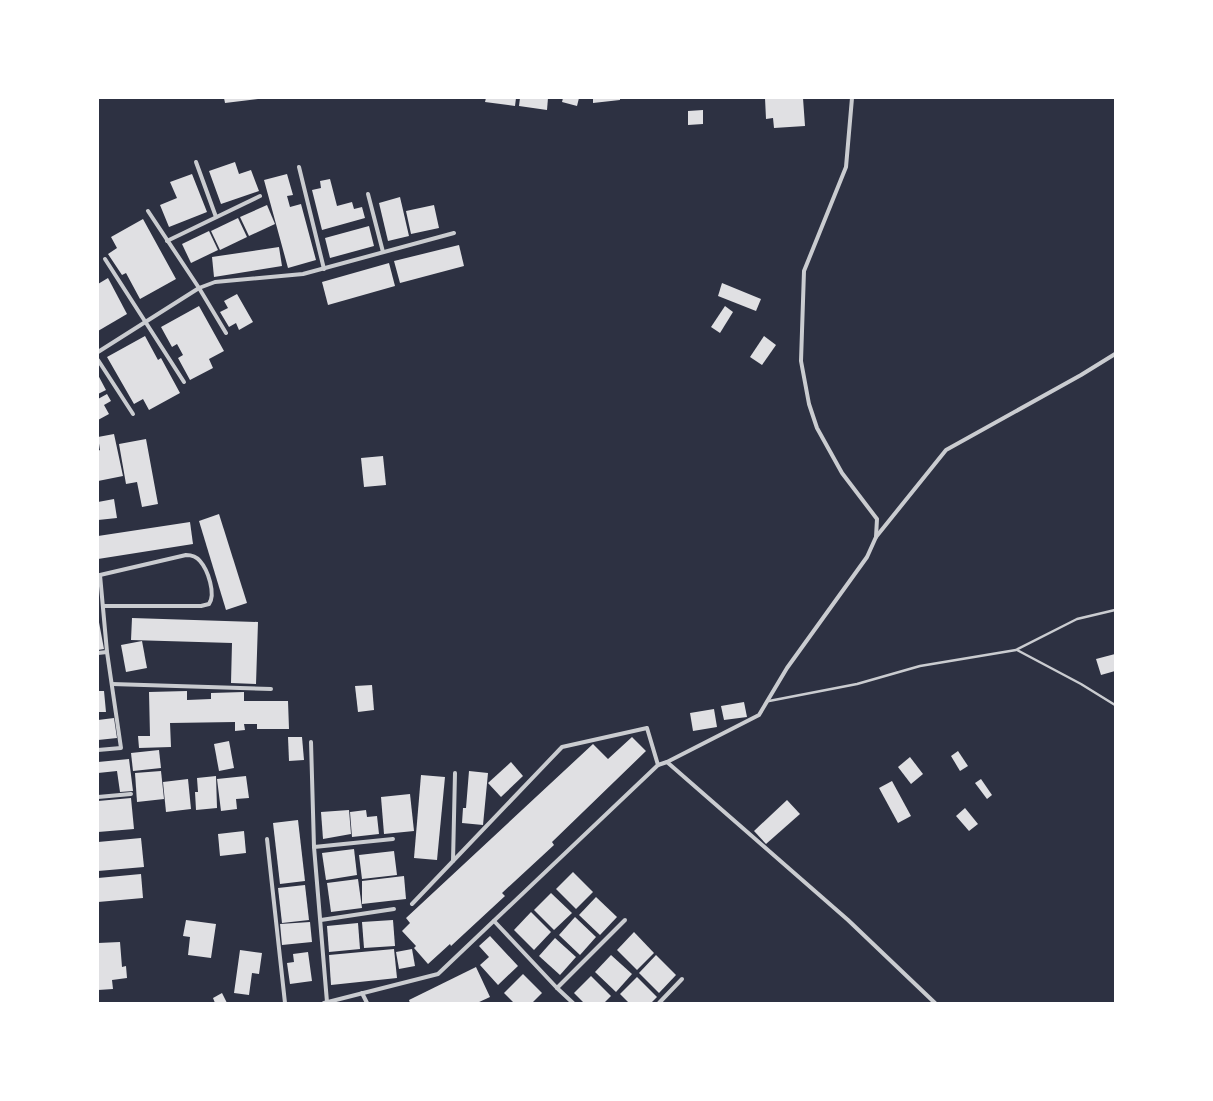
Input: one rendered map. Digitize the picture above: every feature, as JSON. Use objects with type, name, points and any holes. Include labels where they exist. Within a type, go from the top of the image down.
[{"type":"street","points":[[852,98],[846,167],[804,271],[802,362],[809,404],[817,428],[842,473],[877,519],[876,537]]},
{"type":"street","points":[[196,162],[216,217]]},
{"type":"street","points":[[299,167],[324,269]]},
{"type":"street","points":[[368,194],[383,252]]},
{"type":"street","points":[[167,240],[260,196]]},
{"type":"street","points":[[148,211],[199,288],[226,333]]},
{"type":"street","points":[[98,352],[199,288],[215,282],[303,274],[454,233]]},
{"type":"street","points":[[105,259],[184,382]]},
{"type":"street","points":[[311,742],[314,847],[321,920],[326,1002],[438,974],[658,765],[667,762],[759,715],[769,701],[787,668],[867,557],[876,537],[946,450],[1074,379],[1115,354]]},
{"type":"street","points":[[98,360],[133,414]]},
{"type":"street","points":[[98,750],[120,748],[107,652],[102,606],[99,575],[186,555],[194,556],[200,561],[211,584],[212,600],[209,604],[201,606],[102,606]]},
{"type":"street","points":[[98,653],[107,652]]},
{"type":"street","points":[[112,684],[271,689]]},
{"type":"street","points":[[412,904],[562,747],[647,728],[658,765]]},
{"type":"street","points":[[667,762],[848,920],[935,1003]]},
{"type":"street","points":[[453,861],[455,773]]},
{"type":"street","points":[[98,797],[131,794]]},
{"type":"street","points":[[267,839],[285,1003]]},
{"type":"street","points":[[314,847],[393,839]]},
{"type":"street","points":[[321,920],[394,909]]},
{"type":"street","points":[[557,988],[625,920]]},
{"type":"street","points":[[494,921],[573,1003]]},
{"type":"street","points":[[659,1003],[682,979]]},
{"type":"street","points":[[362,993],[367,1003]]},
{"type":"lane","points":[[769,701],[857,684],[920,666],[1016,650],[1077,619],[1115,610]]},
{"type":"lane","points":[[1016,650],[1081,684],[1115,704]]},
{"type":"building","points":[[224,98],[258,98],[258,99],[225,103]]},
{"type":"building","points":[[486,98],[516,98],[515,106],[485,102]]},
{"type":"building","points":[[520,98],[548,98],[547,110],[519,106]]},
{"type":"building","points":[[563,98],[579,98],[577,106],[562,102]]},
{"type":"building","points":[[593,98],[620,98],[620,100],[593,103]]},
{"type":"building","points":[[765,98],[803,98],[805,126],[774,128],[773,118],[766,119]]},
{"type":"building","points":[[703,110],[703,124],[688,125],[688,111]]},
{"type":"building","points":[[235,162],[239,174],[251,170],[259,191],[221,204],[209,171]]},
{"type":"building","points":[[192,174],[207,212],[169,227],[160,205],[177,198],[170,182]]},
{"type":"building","points":[[287,174],[293,195],[287,196],[290,207],[301,204],[316,260],[288,268],[264,180]]},
{"type":"building","points":[[330,179],[337,206],[352,202],[354,209],[362,207],[365,218],[322,230],[312,190],[321,188],[320,181]]},
{"type":"building","points":[[400,197],[409,236],[388,241],[379,203]]},
{"type":"building","points":[[267,205],[275,224],[249,236],[240,217]]},
{"type":"building","points":[[434,205],[439,228],[411,234],[406,211]]},
{"type":"building","points":[[238,218],[247,237],[220,250],[211,231]]},
{"type":"building","points":[[143,219],[176,279],[140,299],[126,273],[122,275],[108,254],[117,248],[111,237]]},
{"type":"building","points":[[369,226],[374,246],[330,258],[325,238]]},
{"type":"building","points":[[209,231],[218,250],[191,263],[182,244]]},
{"type":"building","points":[[459,245],[464,266],[400,283],[394,261]]},
{"type":"building","points":[[279,247],[282,266],[214,277],[212,257]]},
{"type":"building","points":[[389,263],[395,286],[328,305],[322,282]]},
{"type":"building","points":[[108,278],[127,314],[98,331],[98,284]]},
{"type":"building","points":[[722,283],[761,299],[756,311],[718,296]]},
{"type":"building","points":[[237,294],[253,322],[239,330],[236,323],[229,327],[220,312],[228,308],[224,301]]},
{"type":"building","points":[[199,306],[224,351],[209,359],[213,368],[190,380],[178,358],[183,355],[177,344],[172,347],[161,327]]},
{"type":"building","points":[[725,306],[733,312],[720,333],[711,327]]},
{"type":"building","points":[[145,336],[158,360],[161,358],[180,393],[149,410],[143,399],[134,404],[107,357]]},
{"type":"building","points":[[764,336],[776,345],[762,365],[750,357]]},
{"type":"building","points":[[98,375],[106,390],[98,394]]},
{"type":"building","points":[[107,394],[111,401],[104,405],[109,414],[98,420],[98,399]]},
{"type":"building","points":[[114,434],[123,476],[98,481],[98,451],[100,450],[98,437]]},
{"type":"building","points":[[146,439],[158,504],[142,507],[137,482],[126,484],[119,444]]},
{"type":"building","points":[[383,456],[386,485],[364,487],[361,458]]},
{"type":"building","points":[[114,499],[117,518],[98,520],[98,502]]},
{"type":"building","points":[[219,514],[247,603],[226,610],[199,521]]},
{"type":"building","points":[[190,522],[193,544],[98,559],[98,536]]},
{"type":"building","points":[[98,617],[104,649],[98,650]]},
{"type":"building","points":[[132,618],[258,622],[256,684],[231,683],[232,643],[131,640]]},
{"type":"building","points":[[142,641],[147,668],[126,672],[121,645]]},
{"type":"building","points":[[1115,654],[1115,671],[1101,675],[1096,659]]},
{"type":"building","points":[[372,685],[374,710],[358,712],[355,686]]},
{"type":"building","points":[[98,691],[104,691],[106,712],[98,712]]},
{"type":"building","points":[[187,691],[187,700],[211,699],[211,693],[244,692],[244,701],[288,701],[289,729],[257,729],[257,724],[244,724],[245,730],[235,731],[235,722],[170,723],[171,747],[139,748],[138,736],[150,736],[149,692]]},
{"type":"building","points":[[744,702],[747,717],[724,720],[721,706]]},
{"type":"building","points":[[714,709],[717,727],[693,731],[690,713]]},
{"type":"building","points":[[114,718],[117,738],[98,740],[98,720]]},
{"type":"building","points":[[288,737],[302,737],[304,760],[289,761]]},
{"type":"building","points":[[632,737],[646,751],[552,842],[554,845],[502,893],[505,896],[451,946],[450,944],[428,964],[414,948],[416,946],[402,931],[410,923],[406,918],[593,744],[608,759]]},
{"type":"building","points":[[229,741],[234,768],[219,771],[214,744]]},
{"type":"building","points":[[159,750],[161,768],[133,771],[131,753]]},
{"type":"building","points":[[958,751],[968,766],[960,771],[951,756]]},
{"type":"building","points":[[910,757],[923,774],[911,784],[898,767]]},
{"type":"building","points":[[129,759],[133,791],[120,792],[117,771],[98,773],[98,762]]},
{"type":"building","points":[[511,762],[523,776],[501,797],[488,783]]},
{"type":"building","points":[[161,771],[164,799],[137,802],[135,773]]},
{"type":"building","points":[[469,771],[488,773],[483,825],[462,823],[463,808],[466,808]]},
{"type":"building","points":[[421,775],[445,777],[437,860],[414,858]]},
{"type":"building","points":[[216,776],[217,808],[196,810],[195,792],[198,792],[197,778]]},
{"type":"building","points":[[246,776],[249,798],[236,799],[237,809],[221,811],[217,779]]},
{"type":"building","points":[[188,779],[191,809],[166,812],[163,782]]},
{"type":"building","points":[[981,779],[992,795],[987,799],[975,783]]},
{"type":"building","points":[[892,781],[911,816],[898,823],[879,788]]},
{"type":"building","points":[[410,794],[414,831],[384,834],[381,797]]},
{"type":"building","points":[[131,798],[134,829],[98,832],[98,801]]},
{"type":"building","points":[[787,800],[800,814],[766,844],[754,831]]},
{"type":"building","points":[[965,808],[978,824],[969,831],[956,816]]},
{"type":"building","points":[[349,810],[351,834],[323,839],[321,812]]},
{"type":"building","points":[[366,810],[367,817],[377,816],[379,834],[352,837],[350,812]]},
{"type":"building","points":[[298,820],[305,881],[280,884],[273,823]]},
{"type":"building","points":[[244,831],[246,853],[220,856],[218,834]]},
{"type":"building","points":[[141,838],[144,867],[98,871],[98,842]]},
{"type":"building","points":[[354,849],[357,875],[326,880],[322,853]]},
{"type":"building","points":[[394,851],[397,875],[362,879],[359,855]]},
{"type":"building","points":[[573,872],[593,892],[576,909],[556,889]]},
{"type":"building","points":[[141,874],[143,898],[98,902],[98,878]]},
{"type":"building","points":[[404,876],[406,899],[362,904],[362,881]]},
{"type":"building","points":[[358,879],[362,908],[331,912],[327,883]]},
{"type":"building","points":[[305,885],[309,920],[282,923],[278,888]]},
{"type":"building","points":[[551,893],[572,913],[554,930],[534,910]]},
{"type":"building","points":[[596,897],[617,917],[600,935],[579,915]]},
{"type":"building","points":[[531,912],[551,932],[534,950],[514,930]]},
{"type":"building","points":[[575,917],[596,937],[580,955],[559,935]]},
{"type":"building","points":[[186,920],[216,924],[211,958],[188,955],[190,937],[183,936]]},
{"type":"building","points":[[393,920],[395,946],[364,948],[362,922]]},
{"type":"building","points":[[310,922],[312,942],[282,945],[280,924]]},
{"type":"building","points":[[358,923],[360,949],[329,952],[327,926]]},
{"type":"building","points":[[634,932],[654,953],[637,970],[617,950]]},
{"type":"building","points":[[490,936],[518,966],[498,985],[480,965],[489,957],[479,946]]},
{"type":"building","points":[[555,938],[576,957],[560,975],[539,956]]},
{"type":"building","points":[[120,942],[122,967],[126,966],[127,978],[112,980],[113,989],[98,990],[98,943]]},
{"type":"building","points":[[394,949],[397,978],[331,985],[329,955]]},
{"type":"building","points":[[412,949],[415,966],[399,969],[396,952]]},
{"type":"building","points":[[240,950],[262,953],[259,974],[252,973],[249,995],[234,993]]},
{"type":"building","points":[[308,952],[312,981],[290,984],[287,963],[294,962],[293,954]]},
{"type":"building","points":[[611,955],[632,974],[616,992],[595,972]]},
{"type":"building","points":[[656,955],[676,975],[659,993],[639,973]]},
{"type":"building","points":[[476,967],[490,997],[477,1003],[410,1003],[409,1000]]},
{"type":"building","points":[[523,974],[542,993],[532,1003],[514,1003],[504,993]]},
{"type":"building","points":[[591,976],[611,996],[604,1003],[584,1003],[574,993]]},
{"type":"building","points":[[637,977],[657,997],[651,1003],[629,1003],[620,994]]},
{"type":"building","points":[[222,993],[227,1003],[215,1003],[213,998]]}]
